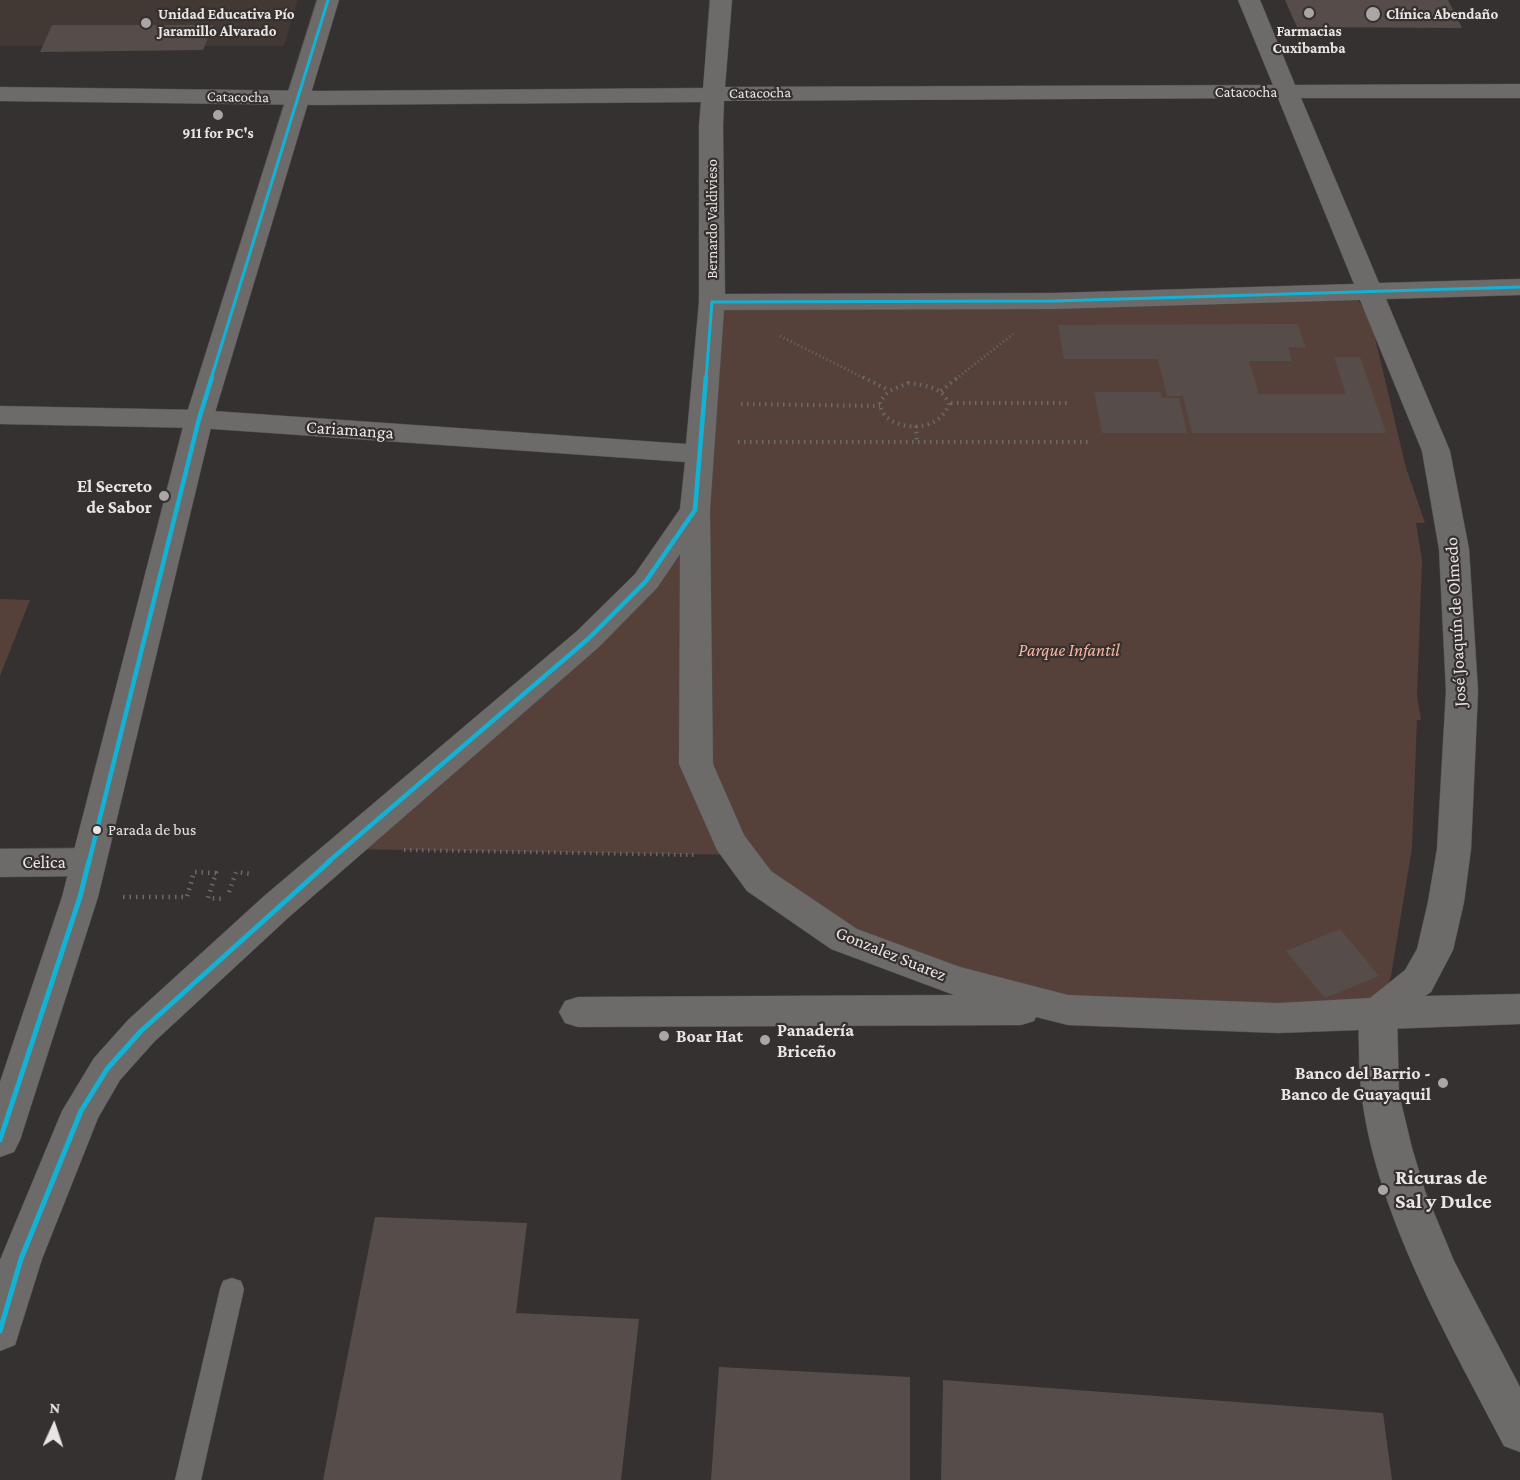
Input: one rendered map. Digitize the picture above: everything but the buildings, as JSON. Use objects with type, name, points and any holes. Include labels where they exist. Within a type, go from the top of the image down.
[{"type":"street","points":[[0,1140],[80,897],[199,419],[328,0]]},
{"type":"street","name":"Bernardo Valdivieso","points":[[695,510],[712,302],[712,95],[721,0]]},
{"type":"street","name":"José Joaquín de Olmedo","points":[[1249,0],[1436,452],[1454,549],[1462,692],[1454,849],[1435,950],[1418,981],[1378,1013]]},
{"type":"street","name":"Catacocha","points":[[0,94],[297,98],[748,93],[1520,92]]},
{"type":"street","points":[[712,302],[1054,302],[1288,296],[1369,290],[1520,287]]},
{"type":"street","name":"Cariamanga","points":[[0,415],[199,419],[701,448]]},
{"type":"street","points":[[0,1331],[11,1258],[81,1111],[107,1070],[141,1031],[276,907],[588,639],[646,581],[695,510]]},
{"type":"street","name":"Gonzalez Suarez","points":[[695,510],[696,764],[729,841],[759,881],[844,939],[960,982],[1068,1010],[1278,1018],[1378,1013]]},
{"type":"street","name":"Celica","points":[[0,863],[89,862]]},
{"type":"street","points":[[1520,1009],[1378,1013],[1381,1103],[1404,1193],[1458,1313],[1520,1431]]},
{"type":"street","points":[[578,1012],[1068,1010]]},
{"type":"lane","points":[[188,1480],[232,1289]]},
{"type":"path","points":[[940,391],[1054,302]]},
{"type":"path","points":[[774,333],[888,390]]},
{"type":"path","points":[[908,383],[931,386],[940,391],[951,404],[950,411],[946,417],[927,426],[894,421],[886,416],[880,406],[888,390],[908,383]]},
{"type":"path","points":[[704,403],[880,406]]},
{"type":"path","points":[[951,404],[1067,403]]},
{"type":"path","points":[[916,426],[917,443]]},
{"type":"path","points":[[701,448],[1088,442]]},
{"type":"path","points":[[343,849],[739,855]]},
{"type":"path","points":[[80,897],[187,897],[194,872],[216,873],[208,898],[226,899],[236,872],[252,874],[247,895],[276,907]]},
{"type":"shaded area","name":"Unidad Educativa Pío Jaramillo Alvarado","points":[[0,0],[298,0],[284,46],[0,46]]},
{"type":"green space","name":"Parque Infantil","points":[[1354,293],[1371,321],[1406,468],[1425,523],[1416,523],[1422,560],[1417,696],[1421,720],[1417,720],[1412,848],[1391,976],[1378,1013],[1068,1010],[896,960],[739,855],[343,849],[588,639],[695,510],[712,302]]},
{"type":"green space","points":[[0,599],[30,600],[0,676]]},
{"type":"transit line","points":[[0,1140],[80,897],[199,419],[328,0]]},
{"type":"transit line","points":[[0,1331],[21,1259],[81,1111],[107,1069],[141,1031],[276,907],[588,639],[646,581],[695,510],[712,302],[1054,301],[1520,287]]},
{"type":"place","name":"Farmacias Cuxibamba","points":[[1309,13]]},
{"type":"place","name":"Clínica Abendaño","points":[[1373,14]]},
{"type":"place","name":"Unidad Educativa Pío Jaramillo Alvarado","points":[[146,23]]},
{"type":"place","name":"911 for PC's","points":[[218,115]]},
{"type":"place","name":"El Secreto de Sabor","points":[[164,496]]},
{"type":"place","name":"Parada de bus","points":[[97,830]]},
{"type":"place","name":"Boar Hat","points":[[664,1036]]},
{"type":"place","name":"Panadería Briceño","points":[[765,1040]]},
{"type":"place","name":"Banco del Barrio - Banco de Guayaquil","points":[[1443,1083]]},
{"type":"place","name":"Ricuras de Sal y Dulce","points":[[1383,1190]]}]
